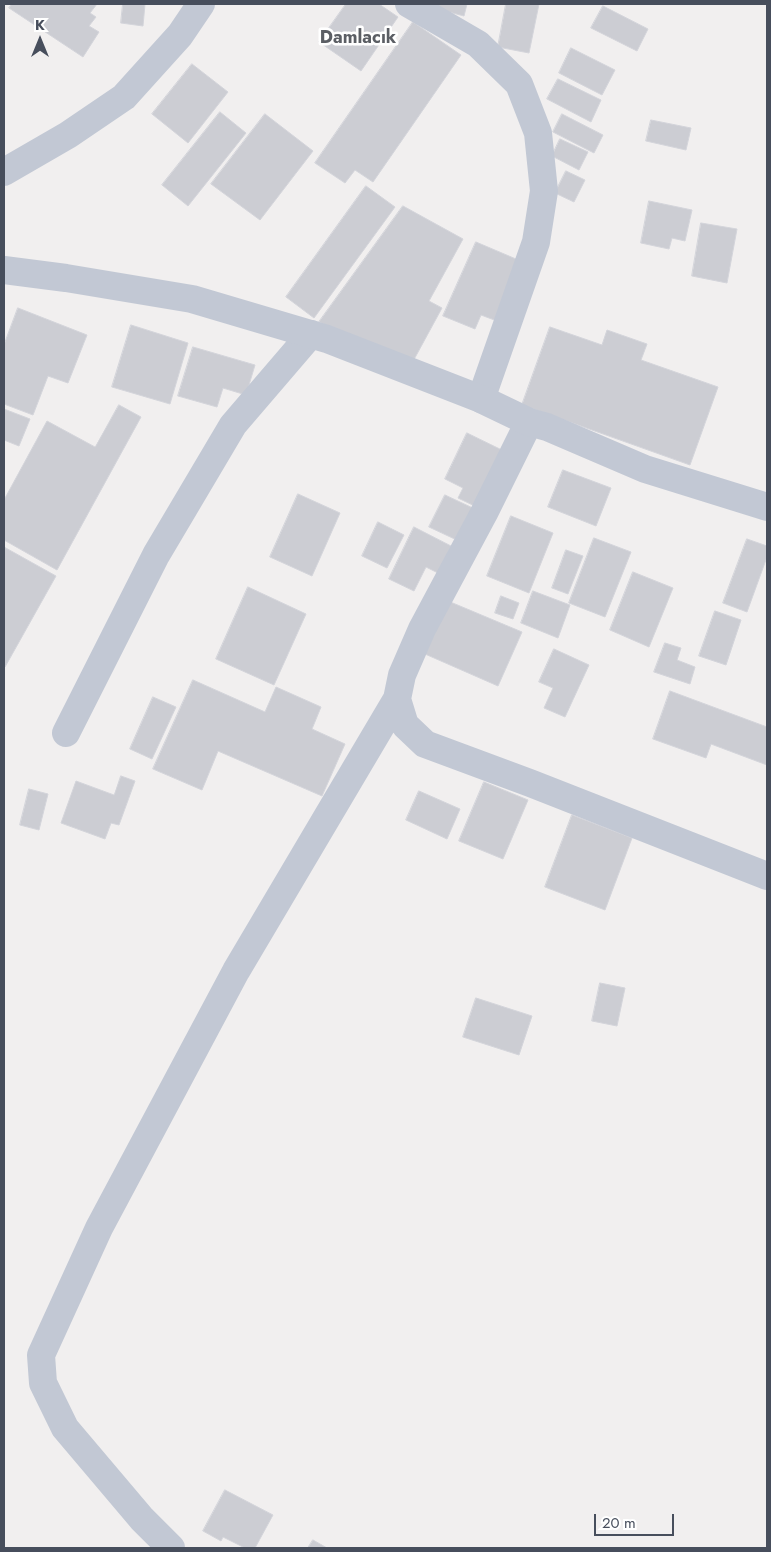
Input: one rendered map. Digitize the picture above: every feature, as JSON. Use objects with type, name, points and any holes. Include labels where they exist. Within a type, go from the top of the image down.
[{"type":"street","points":[[4,172],[68,135],[124,97],[180,35],[200,4]]},
{"type":"street","points":[[409,4],[478,44],[519,84],[538,133],[544,190],[536,242],[481,398]]},
{"type":"street","points":[[4,270],[192,298],[327,338],[481,398],[530,422],[645,469],[767,507]]},
{"type":"street","points":[[66,733],[156,554],[233,425],[311,334]]},
{"type":"street","points":[[171,1548],[142,1518],[65,1428],[43,1383],[40,1354],[99,1228],[236,970],[397,698],[402,674],[422,629],[530,422]]},
{"type":"street","points":[[397,698],[405,725],[425,744],[767,876]]},
{"type":"building","points":[[12,4],[97,4],[90,13],[96,17],[89,26],[99,32],[83,57],[9,8]]},
{"type":"building","points":[[123,4],[145,4],[143,26],[121,23]]},
{"type":"building","points":[[346,4],[379,4],[398,17],[361,71],[319,42]]},
{"type":"building","points":[[431,4],[467,4],[464,16],[430,7]]},
{"type":"building","points":[[506,4],[539,4],[529,53],[498,47]]},
{"type":"building","points":[[603,6],[648,29],[637,51],[591,28]]},
{"type":"building","points":[[413,22],[461,55],[373,182],[355,170],[345,183],[315,163]]},
{"type":"building","points":[[571,48],[615,70],[602,95],[559,73]]},
{"type":"building","points":[[192,64],[228,92],[188,143],[152,114]]},
{"type":"building","points":[[558,79],[601,100],[591,122],[547,99]]},
{"type":"building","points":[[220,112],[246,133],[188,206],[162,185]]},
{"type":"building","points":[[265,114],[313,151],[260,220],[211,184]]},
{"type":"building","points":[[562,114],[603,135],[594,153],[553,132]]},
{"type":"building","points":[[651,120],[691,128],[686,150],[646,141]]},
{"type":"building","points":[[560,139],[588,152],[579,170],[552,156]]},
{"type":"building","points":[[566,171],[585,180],[574,202],[555,193]]},
{"type":"building","points":[[366,186],[395,207],[314,318],[286,297]]},
{"type":"building","points":[[649,201],[692,210],[685,241],[672,238],[669,249],[641,243]]},
{"type":"building","points":[[403,206],[463,239],[429,301],[442,308],[411,365],[319,322]]},
{"type":"building","points":[[701,223],[737,229],[727,283],[692,276]]},
{"type":"building","points":[[476,242],[523,262],[497,321],[481,315],[475,329],[443,316]]},
{"type":"building","points":[[18,308],[87,335],[68,383],[48,376],[33,415],[4,404],[4,345]]},
{"type":"building","points":[[131,325],[188,343],[170,404],[112,387]]},
{"type":"building","points":[[550,327],[602,345],[607,330],[647,344],[641,360],[718,387],[690,465],[522,405]]},
{"type":"building","points":[[193,347],[255,365],[246,395],[223,388],[217,407],[178,396]]},
{"type":"building","points":[[119,405],[141,417],[57,570],[4,540],[4,500],[47,421],[95,447]]},
{"type":"building","points":[[4,409],[30,419],[19,446],[4,440]]},
{"type":"building","points":[[467,433],[508,453],[481,509],[458,498],[463,488],[445,479]]},
{"type":"building","points":[[563,470],[611,488],[596,526],[548,507]]},
{"type":"building","points":[[298,494],[340,513],[312,576],[270,557]]},
{"type":"building","points":[[445,495],[477,510],[461,542],[429,527]]},
{"type":"building","points":[[511,516],[553,533],[529,593],[487,576]]},
{"type":"building","points":[[378,522],[404,535],[387,568],[362,556]]},
{"type":"building","points":[[414,527],[451,546],[438,573],[426,567],[414,591],[389,579]]},
{"type":"building","points":[[594,538],[631,552],[605,617],[569,603]]},
{"type":"building","points":[[747,539],[767,546],[767,557],[747,612],[723,603]]},
{"type":"building","points":[[4,547],[56,576],[5,667],[4,666]]},
{"type":"building","points":[[566,550],[583,556],[568,594],[552,588]]},
{"type":"building","points":[[633,572],[673,588],[649,647],[610,630]]},
{"type":"building","points":[[248,587],[306,614],[274,685],[216,659]]},
{"type":"building","points":[[533,591],[570,605],[558,638],[521,623]]},
{"type":"building","points":[[501,596],[519,603],[513,619],[495,613]]},
{"type":"building","points":[[448,601],[522,632],[498,686],[425,654]]},
{"type":"building","points":[[715,611],[741,620],[726,665],[699,656]]},
{"type":"building","points":[[665,643],[681,648],[677,660],[695,667],[690,684],[654,672]]},
{"type":"building","points":[[554,649],[589,665],[565,717],[544,708],[553,688],[539,682]]},
{"type":"building","points":[[193,680],[265,712],[276,687],[321,707],[312,729],[345,744],[322,796],[218,751],[202,790],[153,769]]},
{"type":"building","points":[[670,691],[767,727],[767,765],[711,744],[706,758],[653,739]]},
{"type":"building","points":[[153,697],[176,707],[152,759],[130,749]]},
{"type":"building","points":[[121,776],[135,781],[119,825],[111,823],[105,839],[61,823],[76,781],[114,795]]},
{"type":"building","points":[[484,782],[528,800],[503,859],[459,841]]},
{"type":"building","points":[[29,789],[48,794],[39,830],[20,825]]},
{"type":"building","points":[[419,791],[460,809],[447,839],[406,820]]},
{"type":"building","points":[[572,815],[632,838],[605,910],[545,887]]},
{"type":"building","points":[[600,983],[625,988],[617,1026],[592,1021]]},
{"type":"building","points":[[476,998],[532,1016],[519,1055],[463,1037]]},
{"type":"building","points":[[225,1490],[273,1515],[255,1548],[245,1548],[223,1537],[221,1541],[203,1531]]},
{"type":"building","points":[[313,1540],[327,1548],[308,1548]]},
{"type":"district","name":"Damlacık","points":[[358,39]]}]
